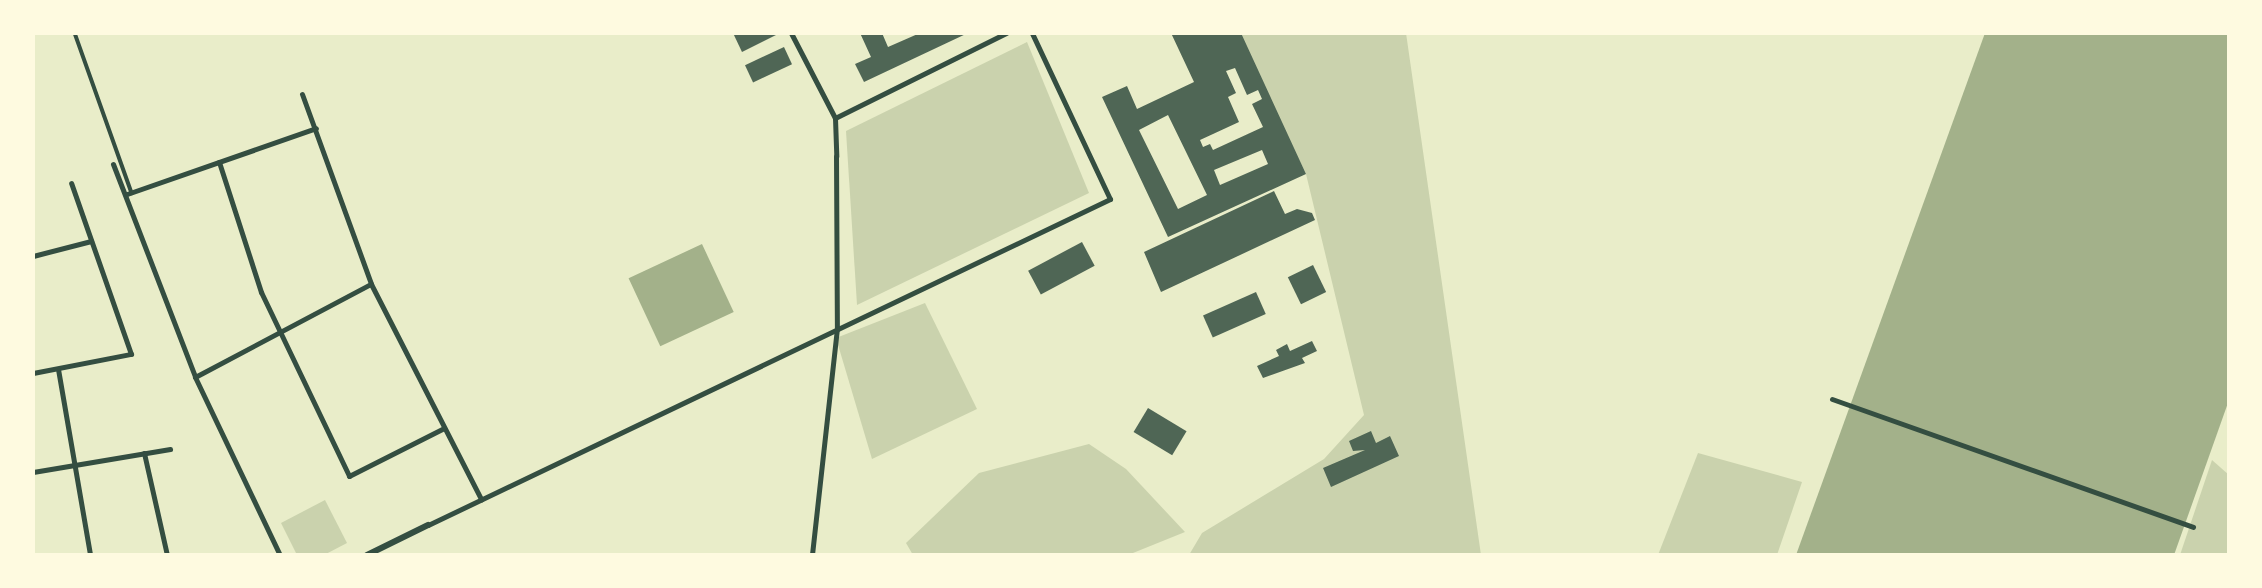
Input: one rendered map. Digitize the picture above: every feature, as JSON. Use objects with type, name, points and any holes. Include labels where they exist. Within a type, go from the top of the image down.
[{"type":"street","points":[[75,33],[195,377],[280,555]]},
{"type":"street","points":[[791,33],[835,118],[837,328],[812,555]]},
{"type":"street","points":[[835,118],[1006,33]]},
{"type":"street","points":[[368,555],[1110,199],[1032,33]]},
{"type":"street","points":[[302,94],[371,284],[481,499]]},
{"type":"street","points":[[129,193],[316,128]]},
{"type":"street","points":[[219,162],[261,292],[349,476],[444,428]]},
{"type":"street","points":[[113,163],[129,193]]},
{"type":"street","points":[[33,373],[131,354],[71,183]]},
{"type":"street","points":[[33,256],[91,241]]},
{"type":"street","points":[[195,377],[282,334],[371,284]]},
{"type":"street","points":[[58,369],[90,555]]},
{"type":"street","points":[[1832,399],[2193,527]]},
{"type":"street","points":[[33,472],[170,449]]},
{"type":"street","points":[[144,453],[167,555]]},
{"type":"shaded area","points":[[1237,33],[1406,33],[1481,555],[1189,555],[1202,533],[1324,459],[1364,415],[1306,174]]},
{"type":"shaded area","points":[[1985,33],[2229,33],[2229,400],[2174,555],[1796,555]]},
{"type":"shaded area","points":[[1027,42],[1089,193],[857,305],[846,131]]},
{"type":"shaded area","points":[[702,244],[734,312],[660,346],[629,278]]},
{"type":"shaded area","points":[[925,303],[977,409],[872,459],[836,338]]},
{"type":"shaded area","points":[[1089,444],[1126,469],[1185,532],[1128,555],[913,555],[906,543],[979,473]]},
{"type":"shaded area","points":[[1698,453],[1802,482],[1777,555],[1658,555]]},
{"type":"shaded area","points":[[2212,460],[2229,475],[2229,555],[2180,555]]},
{"type":"shaded area","points":[[325,500],[347,543],[324,555],[297,555],[281,523]]},
{"type":"building","points":[[733,33],[780,33],[742,52]]},
{"type":"building","points":[[860,33],[882,33],[888,47],[920,33],[968,33],[864,82],[855,64],[871,57]]},
{"type":"building","points":[[1171,33],[1241,33],[1306,174],[1168,237],[1102,97],[1127,86],[1137,109],[1194,82]],"holes":[[[1235,68],[1247,95],[1258,90],[1262,99],[1252,104],[1263,127],[1213,150],[1210,144],[1203,147],[1200,140],[1239,122],[1228,97],[1236,93],[1226,71]],[[1168,115],[1207,195],[1178,209],[1139,130]],[[1262,150],[1268,164],[1220,185],[1214,170]]]},
{"type":"building","points":[[784,47],[792,64],[753,82],[745,65]]},
{"type":"building","points":[[1274,191],[1285,214],[1297,209],[1312,213],[1315,220],[1161,292],[1144,252]]},
{"type":"building","points":[[1082,242],[1095,266],[1041,294],[1028,271]]},
{"type":"building","points":[[1313,265],[1326,292],[1301,304],[1288,277]]},
{"type":"building","points":[[1256,292],[1266,314],[1213,338],[1203,316]]},
{"type":"building","points":[[1312,341],[1317,351],[1302,358],[1305,363],[1263,378],[1257,366],[1279,356],[1276,350],[1287,344],[1290,351]]},
{"type":"building","points":[[1148,408],[1187,431],[1172,455],[1134,432]]},
{"type":"building","points":[[1371,431],[1376,443],[1390,436],[1399,456],[1331,487],[1323,468],[1365,450],[1353,451],[1349,441]]}]
